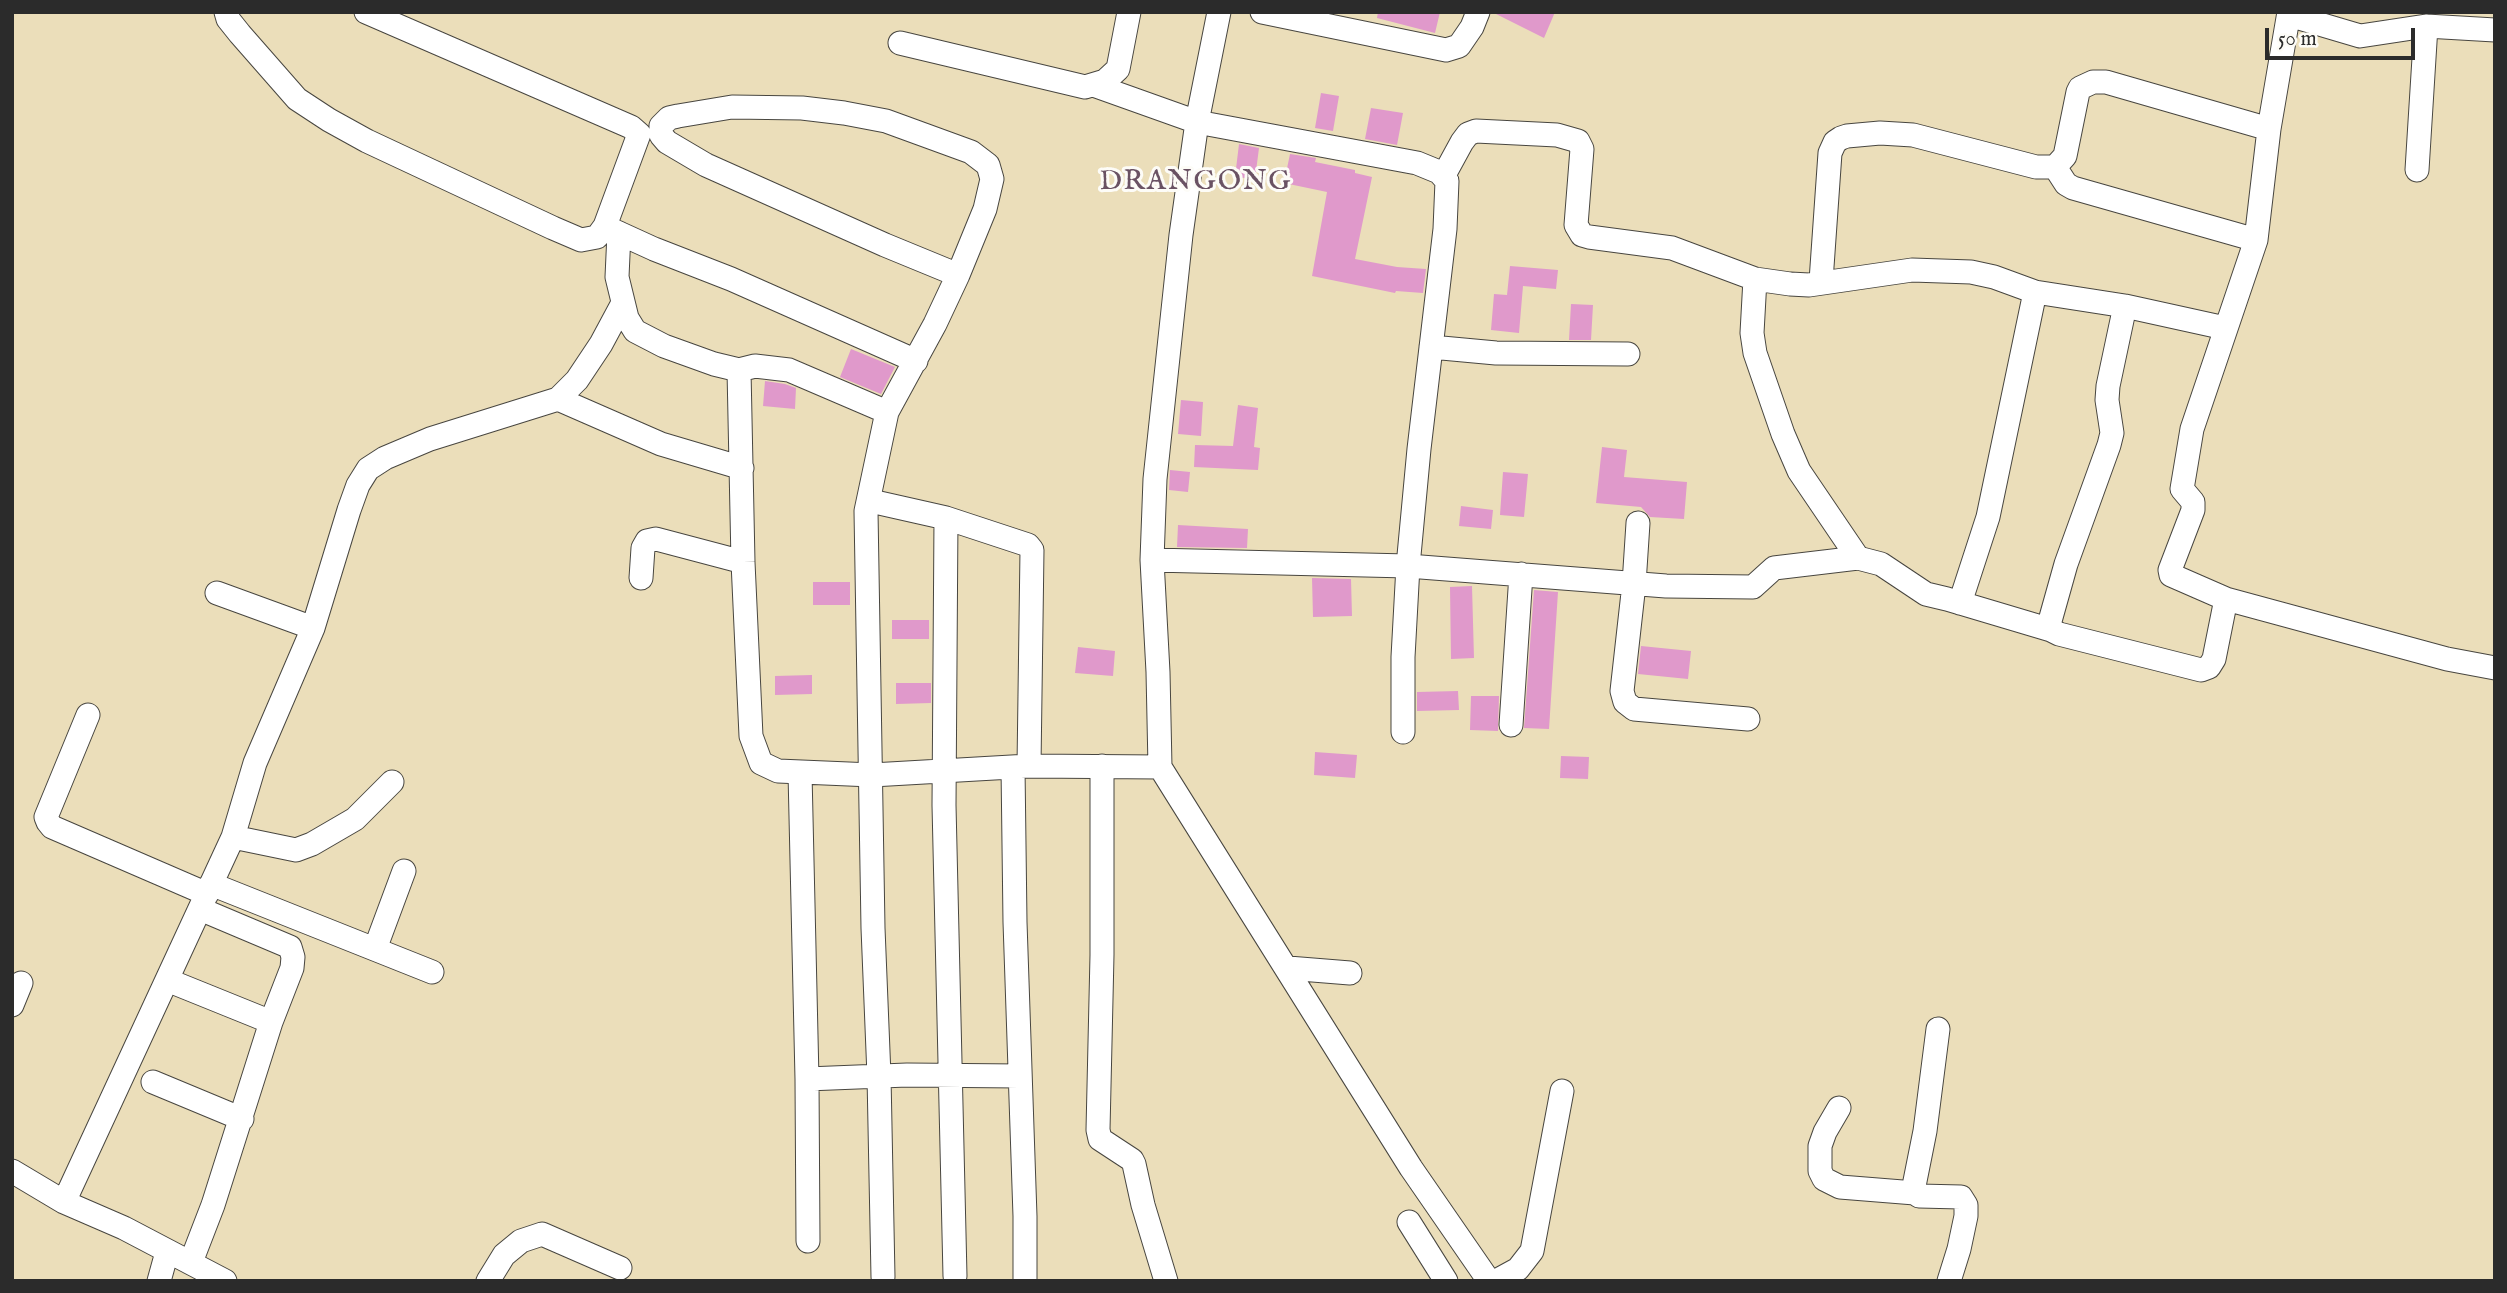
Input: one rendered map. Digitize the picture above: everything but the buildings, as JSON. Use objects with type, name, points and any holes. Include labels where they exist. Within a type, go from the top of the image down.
[{"type":"street","points":[[226,12],[240,34],[297,99],[367,141],[581,240],[612,230],[916,361]]},
{"type":"street","points":[[366,12],[631,127],[639,134],[667,142],[706,164],[958,275]]},
{"type":"street","points":[[1096,86],[1118,69],[1129,12]]},
{"type":"street","points":[[1219,12],[1197,122],[1181,235],[1154,479],[1152,560],[1160,767],[1411,1168],[1489,1281]]},
{"type":"street","points":[[1262,12],[1446,50],[1459,46],[1478,12]]},
{"type":"street","points":[[2495,30],[2426,26],[2360,36],[2289,13],[2269,129],[2256,240],[2242,288],[2225,328],[2192,429],[2182,489],[2193,502],[2193,510],[2169,570],[2175,578],[2226,599],[2447,659],[2495,668]]},
{"type":"street","points":[[2417,170],[2426,26]]},
{"type":"street","points":[[900,43],[1075,86],[1096,86],[1197,122],[1417,163],[1444,175],[1447,181],[1446,215],[1408,566],[1403,657],[1403,732]]},
{"type":"street","points":[[1821,281],[1829,153],[1840,138],[1880,133],[1913,135],[2036,167],[2055,167],[2065,156],[2078,92],[2080,88],[2093,82],[2106,82],[2269,129]]},
{"type":"street","points":[[667,142],[661,135],[661,125],[669,118],[732,107],[845,113],[886,121],[971,152],[988,165],[992,179],[985,209],[958,275],[916,361],[887,412],[865,521],[883,1277]]},
{"type":"street","points":[[1444,175],[1462,142],[1468,134],[1476,131],[1557,135],[1578,141],[1582,149],[1576,225],[1582,235],[1672,248],[1755,279],[1809,285],[1821,281],[1912,270],[1944,270],[1994,277],[2035,292],[2124,306],[2225,328]]},
{"type":"street","points":[[639,134],[612,230],[617,277],[623,303],[635,331],[664,346],[714,364],[739,370],[755,366],[789,370],[887,412]]},
{"type":"street","points":[[2055,167],[2066,184],[2073,188],[2256,240]]},
{"type":"street","points":[[1755,279],[1752,332],[1755,353],[1783,434],[1799,471],[1858,558]]},
{"type":"street","points":[[1960,603],[1988,517],[2035,292]]},
{"type":"street","points":[[64,1202],[233,836],[255,763],[313,628],[349,510],[358,485],[368,468],[430,439],[558,399],[577,380],[601,345],[623,303]]},
{"type":"street","points":[[2051,631],[2050,621],[2066,564],[2112,433],[2107,400],[2108,386],[2124,306]]},
{"type":"street","points":[[1431,347],[1496,352],[1628,354]]},
{"type":"street","points":[[739,370],[743,562],[751,736],[761,763],[778,771],[872,775],[1021,767],[1160,767]]},
{"type":"street","points":[[558,399],[661,444],[742,468]]},
{"type":"street","points":[[868,505],[875,502],[946,518],[1026,544],[1032,550],[1021,767],[1020,1076],[1025,1281]]},
{"type":"street","points":[[946,518],[945,772],[954,1276]]},
{"type":"street","points":[[1637,523],[1634,584],[1622,691],[1625,702],[1633,709],[1748,719]]},
{"type":"street","points":[[641,578],[643,548],[648,541],[656,539],[743,562]]},
{"type":"street","points":[[1152,560],[1408,566],[1634,584],[1753,587],[1774,568],[1858,558],[1881,564],[1926,594],[2072,638],[2201,670],[2209,667],[2214,659],[2226,599]]},
{"type":"street","points":[[1511,725],[1521,574]]},
{"type":"street","points":[[217,593],[313,628]]},
{"type":"street","points":[[88,715],[46,817],[52,827],[206,896],[375,949],[432,972]]},
{"type":"street","points":[[1102,766],[1098,1130],[1100,1139],[1134,1164],[1143,1205],[1166,1281]]},
{"type":"street","points":[[800,773],[808,1241]]},
{"type":"street","points":[[233,836],[296,850],[312,844],[355,819],[392,782]]},
{"type":"street","points":[[375,949],[404,872]]},
{"type":"street","points":[[191,1262],[242,1119],[271,1021],[292,968],[293,957],[290,947],[206,896]]},
{"type":"street","points":[[1288,968],[1350,973]]},
{"type":"street","points":[[172,982],[271,1021]]},
{"type":"street","points":[[12,1005],[22,983]]},
{"type":"street","points":[[1915,1193],[1938,1029]]},
{"type":"street","points":[[807,1079],[949,1074],[1020,1076]]},
{"type":"street","points":[[153,1082],[242,1119]]},
{"type":"street","points":[[1496,1281],[1518,1269],[1532,1251],[1562,1090]]},
{"type":"street","points":[[1839,1108],[1820,1146],[1819,1171],[1824,1179],[1840,1187],[1915,1193],[1919,1196],[1961,1196],[1966,1205],[1966,1216],[1949,1281]]},
{"type":"street","points":[[12,1171],[64,1202],[124,1228],[225,1281]]},
{"type":"street","points":[[1409,1222],[1446,1281]]},
{"type":"street","points":[[488,1281],[504,1255],[512,1248],[521,1241],[542,1234],[620,1268]]},
{"type":"street","points":[[159,1281],[167,1252]]},
{"type":"district","name":"DRANGONG","points":[[1196,183]]}]
